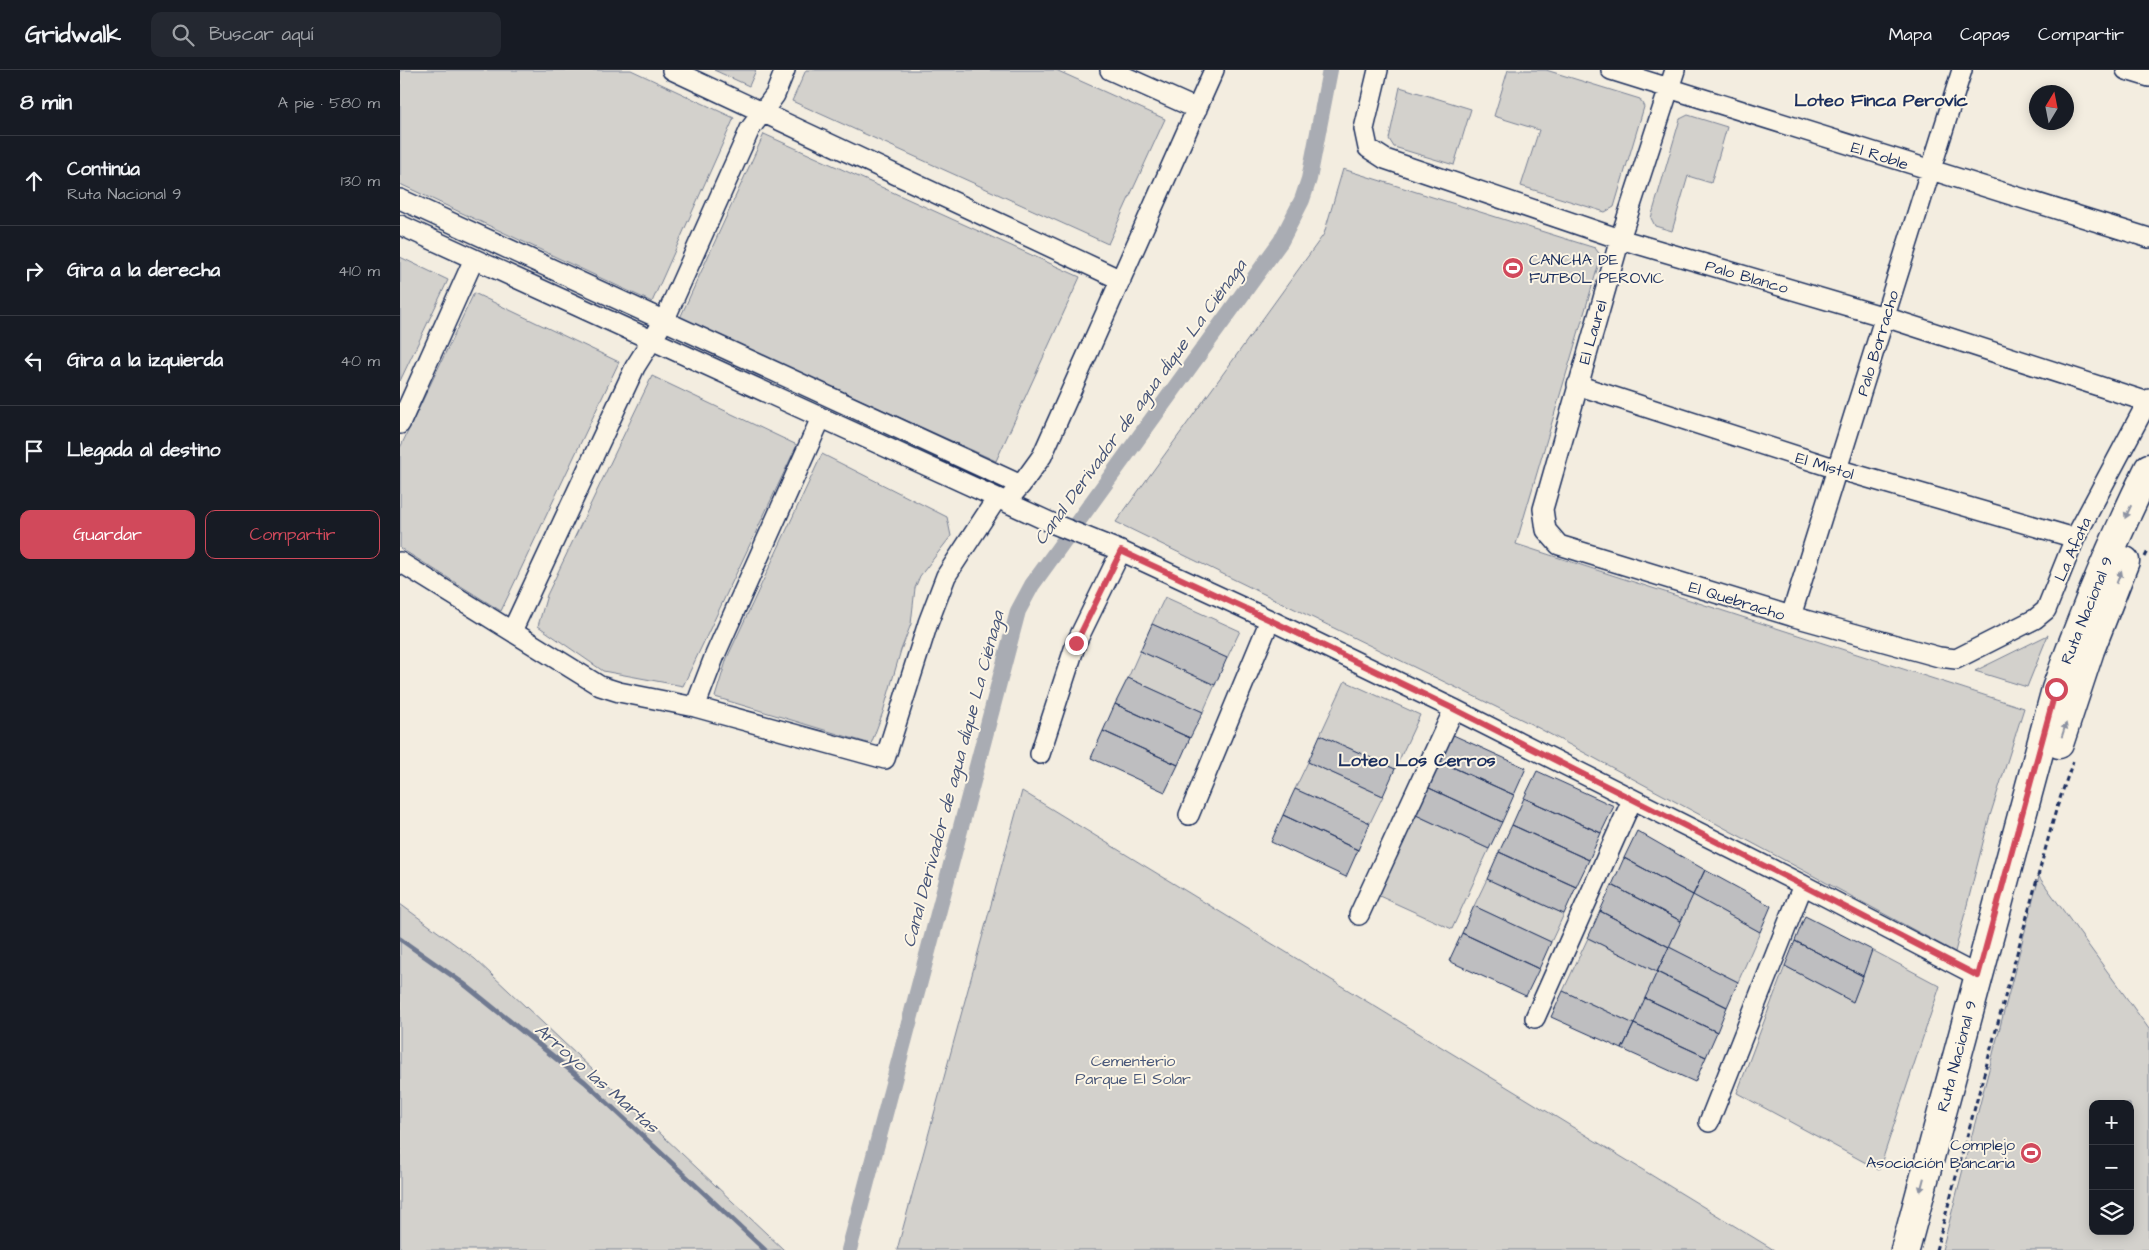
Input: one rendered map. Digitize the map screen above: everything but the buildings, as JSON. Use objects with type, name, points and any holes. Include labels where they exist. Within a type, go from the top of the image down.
[{"type":"main road","name":"Ruta Nacional 9","points":[[1905,1250],[2056,689],[2081,618],[2149,468]]},
{"type":"main road","name":"Ruta Nacional 9","points":[[1924,1250],[2056,752],[2090,650],[2122,567],[2149,510]]},
{"type":"street","points":[[672,70],[1121,280]]},
{"type":"street","points":[[512,631],[635,367],[664,321],[750,129],[775,95],[786,70]]},
{"type":"street","points":[[1110,70],[1197,109]]},
{"type":"street","points":[[400,562],[600,686],[619,692],[695,707],[885,759],[928,623],[946,576],[1002,500],[1021,485],[1042,456],[1214,70]]},
{"type":"street","name":"Palo Blanco","points":[[1378,70],[1364,129],[1368,148],[1384,159],[1620,239],[1885,317],[2148,401]]},
{"type":"street","name":"El Roble","points":[[1612,70],[2149,238]]},
{"type":"street","name":"El Laurel","points":[[1543,509],[1620,239],[1675,70]]},
{"type":"street","name":"Palo Borracho","points":[[1791,616],[1962,70]]},
{"type":"street","points":[[2126,70],[2149,77]]},
{"type":"street","points":[[400,199],[1021,485]]},
{"type":"street","points":[[400,225],[1054,524],[1121,551],[1270,620],[1454,709],[1978,976]]},
{"type":"street","points":[[400,424],[474,259]]},
{"type":"street","name":"El Mistol","points":[[1577,385],[1837,469],[2075,538]]},
{"type":"street","name":"La Afata","points":[[1956,659],[2035,619],[2046,610],[2075,538],[2148,401]]},
{"type":"street","points":[[695,707],[715,655],[822,418]]},
{"type":"street","name":"El Quebracho","points":[[1543,509],[1546,530],[1559,545],[1791,616],[1939,657],[1956,659]]},
{"type":"street","points":[[1040,754],[1076,643],[1121,551]]},
{"type":"street","points":[[1189,814],[1270,620]]},
{"type":"street","points":[[1359,915],[1454,709]]},
{"type":"street","points":[[1535,1018],[1632,800]]},
{"type":"street","points":[[1709,1122],[1802,885]]},
{"type":"path","points":[[2142,566],[2149,549]]},
{"type":"path","points":[[1936,1250],[2056,810],[2074,757]]},
{"type":"green space","points":[[400,70],[631,70],[734,118],[652,302],[400,184]]},
{"type":"green space","points":[[714,70],[756,70],[749,86]]},
{"type":"green space","points":[[806,70],[1056,70],[1165,119],[1108,244],[792,101]]},
{"type":"green space","points":[[1508,70],[1546,70],[1640,99],[1644,107],[1614,207],[1605,212],[1521,186],[1539,130],[1494,116]]},
{"type":"green space","points":[[1400,87],[1471,109],[1454,165],[1394,147],[1389,139]]},
{"type":"green space","points":[[1688,115],[1727,127],[1711,183],[1688,176],[1672,231],[1655,226],[1651,218],[1680,119]]},
{"type":"green space","points":[[764,134],[1080,277],[996,461],[680,318]]},
{"type":"green space","points":[[1343,169],[1595,248],[1601,256],[1516,544],[2024,708],[1989,819],[1955,952],[1531,724],[1116,522],[1324,234]]},
{"type":"green space","points":[[400,257],[448,280],[400,381]]},
{"type":"green space","points":[[474,293],[619,362],[501,611],[400,548],[400,448]]},
{"type":"green space","points":[[652,376],[797,445],[683,686],[603,671],[538,626],[547,595]]},
{"type":"green space","points":[[822,454],[947,517],[951,536],[920,576],[915,588],[911,624],[871,744],[715,697],[727,658]]},
{"type":"green space","points":[[1165,597],[1240,631],[1227,658],[1152,624]]},
{"type":"green space","points":[[2048,635],[2027,687],[1975,671]]},
{"type":"green space","points":[[1140,651],[1215,685],[1203,712],[1128,678]]},
{"type":"green space","points":[[1345,681],[1420,715],[1395,769],[1320,735]]},
{"type":"green space","points":[[1308,762],[1383,796],[1370,823],[1295,789]]},
{"type":"green space","name":"Cementerio Parque El Solar","points":[[1022,791],[1774,1250],[897,1250]]},
{"type":"green space","points":[[1414,814],[1489,849],[1452,929],[1377,895]]},
{"type":"green space","points":[[2039,877],[2149,1029],[2149,1250],[1942,1250]]},
{"type":"green space","points":[[1487,879],[1564,914],[1551,942],[1474,906]]},
{"type":"green space","points":[[1693,895],[1760,932],[1738,982],[1669,947]]},
{"type":"green space","points":[[400,904],[475,959],[784,1250],[400,1250]]},
{"type":"green space","points":[[1588,938],[1657,972],[1634,1024],[1563,991]]},
{"type":"green space","points":[[1872,950],[1940,986],[1879,1170],[1737,1093],[1785,966],[1853,1002]]},
{"type":"waterway","name":"Canal Derivador de agua dique La Ciénaga","points":[[849,1250],[1018,611],[1032,585],[1281,241],[1302,200],[1309,179],[1330,70]]},
{"type":"waterway","name":"Arroyo las Martas","points":[[400,939],[464,984],[585,1082],[765,1250]]},
{"type":"place","name":"CANCHA DE FUTBOL PEROVIC","points":[[1513,268]]},
{"type":"place","name":"Complejo Asociación Bancaria","points":[[2031,1153]]},
{"type":"district","name":"Loteo Finca Perovíc","points":[[1881,100]]},
{"type":"district","name":"Loteo Los Cerros","points":[[1417,760]]},
{"type":"route","points":[[1076,643],[1121,551],[1270,620],[1454,709],[1978,976],[2056,689]]}]
